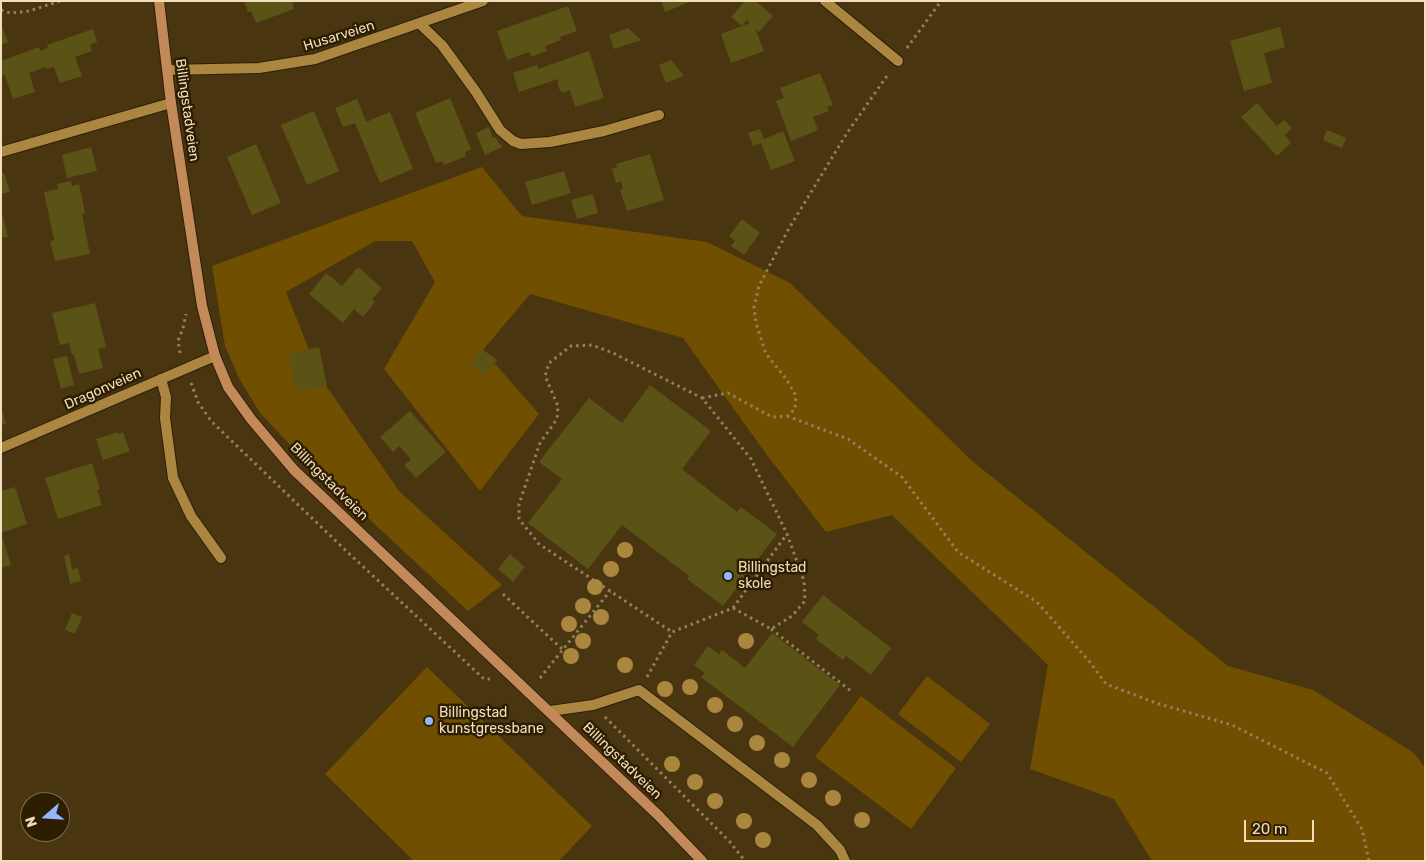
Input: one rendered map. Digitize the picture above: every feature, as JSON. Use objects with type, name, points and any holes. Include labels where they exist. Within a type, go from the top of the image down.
[{"type":"main road","name":"Billingstadveien","points":[[158,1],[171,104],[202,306],[216,356],[228,387],[251,419],[294,470],[658,815],[702,861]]},
{"type":"street","name":"Husarveien","points":[[167,70],[259,68],[315,60],[483,1]]},
{"type":"street","points":[[825,1],[898,61]]},
{"type":"street","points":[[420,24],[442,45],[476,92],[500,130],[513,141],[521,144],[550,142],[604,131],[659,115]]},
{"type":"street","points":[[1,152],[171,104]]},
{"type":"street","name":"Dragonveien","points":[[1,448],[216,356]]},
{"type":"street","points":[[161,378],[166,398],[165,418],[173,478],[191,516],[221,558]]},
{"type":"street","points":[[550,712],[593,705],[639,690],[817,826],[840,850],[845,861]]},
{"type":"path","points":[[1,10],[10,13],[29,12],[60,1]]},
{"type":"path","points":[[787,416],[795,409],[796,396],[787,380],[766,354],[756,323],[754,307],[759,286],[788,230],[847,133],[941,1]]},
{"type":"path","points":[[181,356],[178,341],[183,328],[186,310]]},
{"type":"path","points":[[672,632],[539,544],[519,519],[519,504],[540,442],[557,420],[558,406],[545,376],[549,363],[571,346],[592,345],[613,353],[702,398],[751,459],[787,534],[804,581],[805,601],[792,616],[771,629]]},
{"type":"path","points":[[189,377],[198,402],[211,421],[484,680],[498,678]]},
{"type":"path","points":[[702,398],[728,393],[772,417],[787,416],[848,439],[902,477],[958,552],[1037,602],[1089,660],[1106,684],[1156,703],[1232,725],[1327,773],[1362,829],[1369,861]]},
{"type":"path","points":[[639,690],[672,632],[732,608],[787,534]]},
{"type":"path","points":[[540,678],[610,591]]},
{"type":"path","points":[[503,594],[564,650]]},
{"type":"path","points":[[732,608],[771,629],[852,691]]},
{"type":"path","points":[[535,674],[546,684]]},
{"type":"path","points":[[593,705],[730,842],[745,861]]},
{"type":"shaded area","points":[[482,167],[522,216],[707,242],[790,283],[972,461],[1228,666],[1313,690],[1414,753],[1425,768],[1425,861],[1152,861],[1114,799],[1030,769],[1048,665],[892,515],[826,532],[764,451],[683,338],[530,294],[483,350],[539,414],[480,491],[384,369],[435,282],[412,241],[375,241],[286,292],[320,377],[399,491],[502,585],[468,611],[296,451],[260,413],[239,378],[225,346],[212,266]]},
{"type":"shaded area","name":"Billingstad kunstgressbane","points":[[427,667],[592,826],[559,861],[414,861],[325,774]]},
{"type":"shaded area","points":[[927,676],[990,724],[961,762],[898,714]]},
{"type":"shaded area","points":[[861,696],[956,768],[911,829],[815,757]]},
{"type":"building","points":[[244,1],[292,1],[294,9],[256,23],[251,11],[248,12]]},
{"type":"building","points":[[661,1],[692,1],[665,12]]},
{"type":"building","points":[[745,1],[756,1],[773,16],[759,32],[755,28],[764,51],[731,63],[721,34],[750,23],[747,20],[742,26],[731,17]]},
{"type":"building","points":[[568,6],[577,31],[560,37],[561,40],[545,46],[547,51],[531,57],[529,52],[507,60],[497,31]]},
{"type":"building","points":[[1,24],[8,42],[1,45]]},
{"type":"building","points":[[1280,27],[1285,47],[1264,53],[1272,83],[1244,91],[1230,41]]},
{"type":"building","points":[[628,28],[641,40],[614,49],[609,35]]},
{"type":"building","points":[[93,29],[97,42],[90,45],[92,51],[75,57],[82,76],[60,83],[54,67],[47,69],[46,67],[29,73],[35,92],[13,99],[5,75],[1,76],[1,61],[39,47],[40,51],[48,48],[47,45]]},
{"type":"building","points":[[589,51],[604,98],[575,107],[570,90],[562,93],[557,82],[559,82],[558,79],[519,92],[513,73],[537,65],[538,69]]},
{"type":"building","points":[[671,60],[684,76],[666,83],[659,65]]},
{"type":"building","points":[[820,73],[833,105],[827,107],[829,111],[813,117],[818,130],[791,141],[776,101],[784,98],[780,88]]},
{"type":"building","points":[[450,98],[471,149],[465,152],[466,156],[444,165],[442,161],[436,163],[415,113]]},
{"type":"building","points":[[357,99],[366,122],[390,112],[413,169],[380,183],[355,123],[343,127],[335,108]]},
{"type":"building","points":[[1257,103],[1277,126],[1284,120],[1292,128],[1285,135],[1291,143],[1277,156],[1241,117]]},
{"type":"building","points":[[314,111],[339,171],[307,185],[281,125]]},
{"type":"building","points":[[489,127],[493,138],[495,137],[502,147],[485,155],[476,133]]},
{"type":"building","points":[[760,129],[764,139],[783,131],[795,161],[771,170],[761,143],[753,146],[748,133]]},
{"type":"building","points":[[1327,130],[1346,138],[1342,148],[1323,140]]},
{"type":"building","points":[[256,144],[281,203],[252,215],[227,157]]},
{"type":"building","points":[[91,147],[97,171],[67,178],[62,155]]},
{"type":"building","points":[[650,154],[664,200],[627,211],[620,190],[623,189],[621,181],[616,183],[612,169],[617,167],[616,164]]},
{"type":"building","points":[[564,171],[571,193],[532,205],[525,182]]},
{"type":"building","points":[[4,173],[10,192],[1,194],[1,174]]},
{"type":"building","points":[[71,181],[72,186],[79,184],[85,213],[82,214],[90,254],[55,261],[50,241],[54,240],[44,192],[58,189],[57,184]]},
{"type":"building","points":[[593,194],[598,213],[577,219],[571,200]]},
{"type":"building","points":[[1,209],[8,237],[1,238]]},
{"type":"building","points":[[742,219],[760,233],[744,255],[731,246],[735,241],[729,236]]},
{"type":"building","points":[[358,267],[382,288],[372,299],[375,302],[363,317],[354,309],[343,323],[309,294],[326,273],[342,286]]},
{"type":"building","points":[[95,303],[106,347],[98,349],[103,368],[79,374],[69,343],[60,345],[52,313]]},
{"type":"building","points":[[319,347],[327,386],[296,392],[288,353]]},
{"type":"building","points":[[482,349],[497,360],[486,375],[471,364]]},
{"type":"building","points":[[67,356],[74,385],[61,389],[53,359]]},
{"type":"building","points":[[650,385],[711,431],[682,469],[737,512],[741,507],[777,534],[723,606],[687,579],[689,576],[622,525],[588,569],[528,523],[562,479],[539,462],[589,398],[622,423]]},
{"type":"building","points":[[1,406],[6,424],[1,425]]},
{"type":"building","points":[[410,411],[446,452],[416,478],[404,465],[411,460],[405,452],[399,446],[393,452],[380,437]]},
{"type":"building","points":[[118,432],[119,434],[123,432],[130,451],[103,460],[96,439]]},
{"type":"building","points":[[92,463],[100,489],[97,490],[102,505],[58,519],[45,478]]},
{"type":"building","points":[[15,487],[27,524],[1,533],[1,491]]},
{"type":"building","points":[[1,533],[11,565],[1,568]]},
{"type":"building","points":[[69,554],[72,569],[78,568],[81,581],[70,584],[64,556]]},
{"type":"building","points":[[510,554],[525,567],[513,582],[498,569]]},
{"type":"building","points":[[823,595],[891,648],[871,675],[846,656],[843,660],[816,639],[819,635],[802,622]]},
{"type":"building","points":[[72,613],[82,617],[75,634],[65,630]]},
{"type":"building","points":[[772,633],[840,685],[793,747],[701,677],[705,673],[694,665],[708,646],[719,654],[722,650],[745,668]]},
{"type":"place","name":"Billingstad skole","points":[[728,576]]},
{"type":"place","name":"Billingstad kunstgressbane","points":[[429,721]]}]
